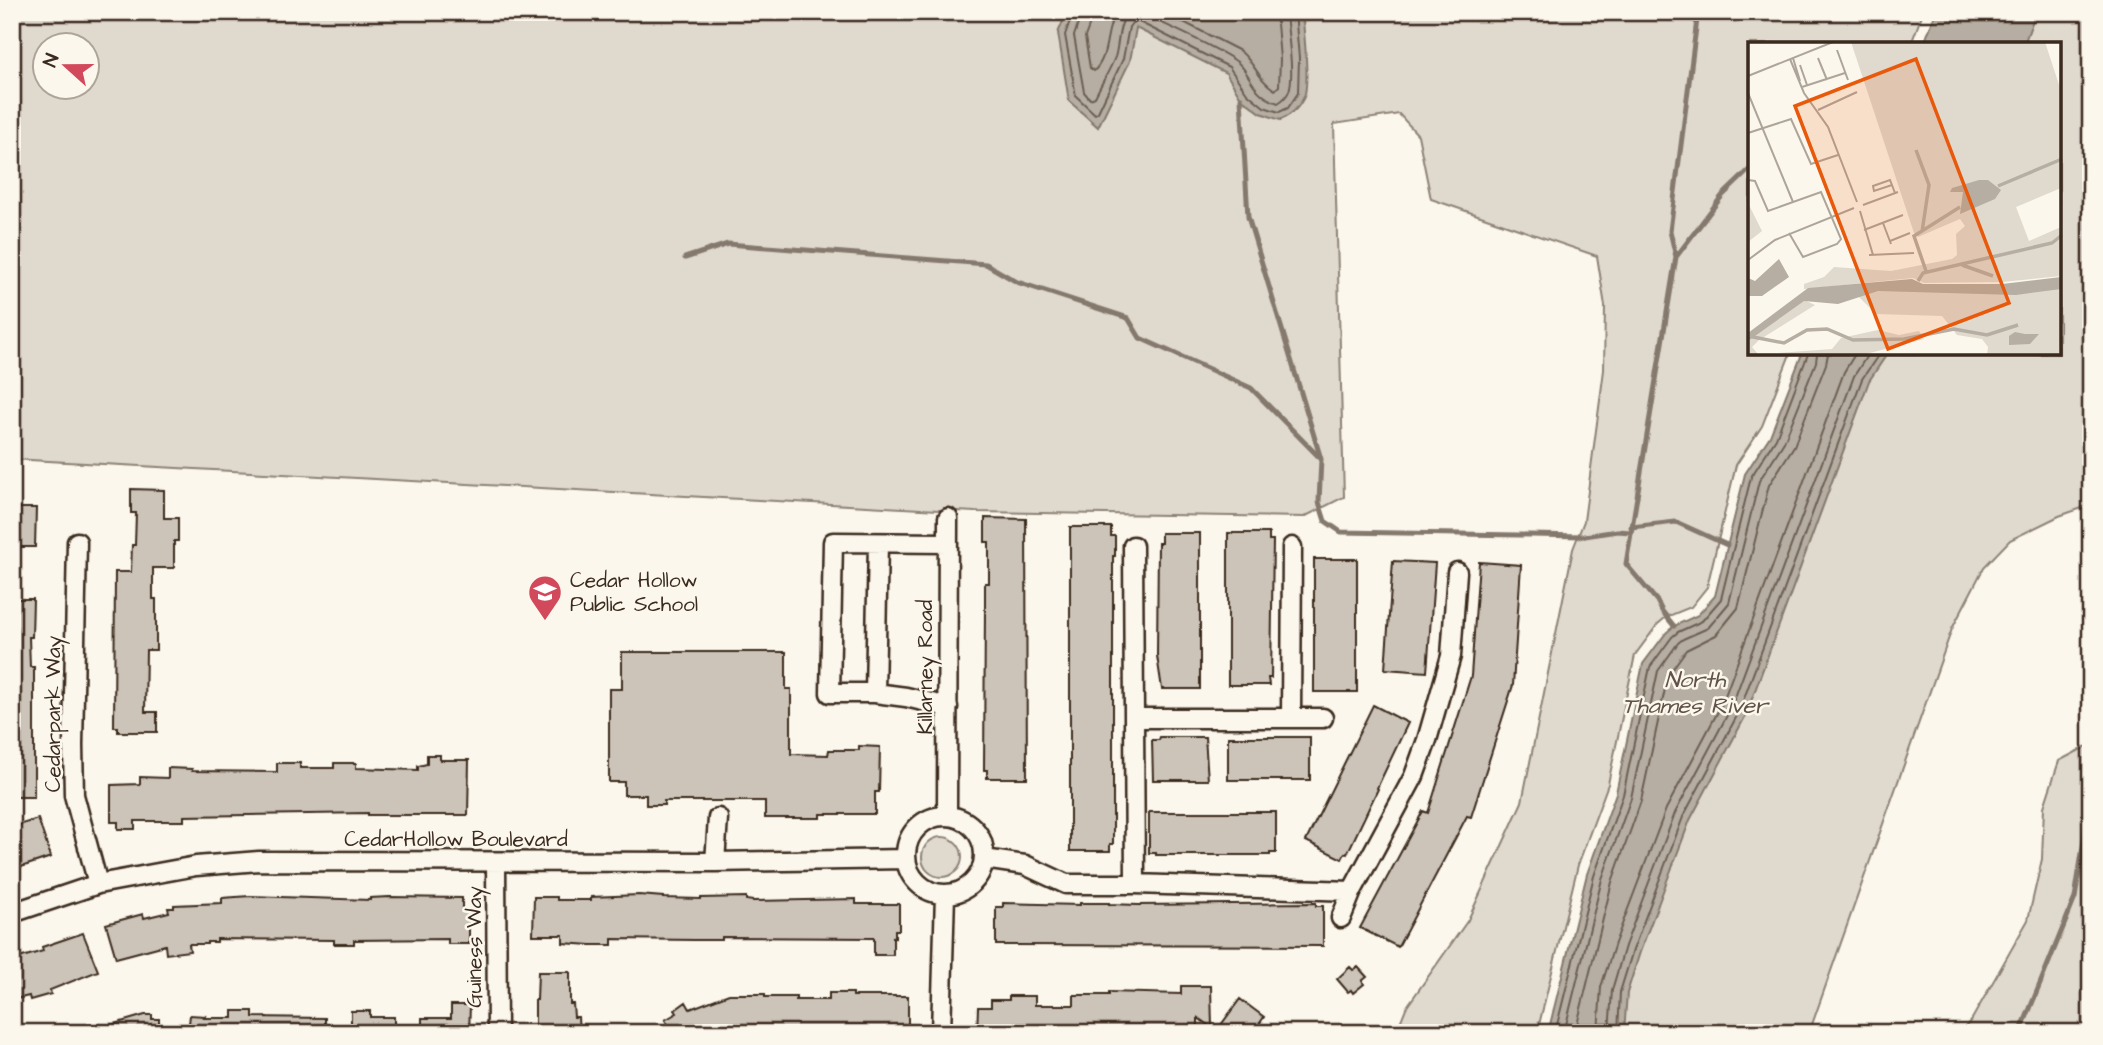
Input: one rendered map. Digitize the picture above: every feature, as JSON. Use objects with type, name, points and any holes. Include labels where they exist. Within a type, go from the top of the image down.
[{"type":"street","name":"Killarney Road","points":[[947,817],[948,517]]},
{"type":"street","name":"Cedarpark Way","points":[[77,542],[72,745],[74,794],[98,884]]},
{"type":"street","points":[[947,707],[906,696],[830,693],[830,679],[834,542],[948,542]]},
{"type":"street","points":[[875,693],[878,543]]},
{"type":"street","points":[[1133,546],[1135,884]]},
{"type":"street","points":[[1291,718],[1292,547]]},
{"type":"street","points":[[1341,918],[1352,891],[1414,776],[1427,740],[1451,656],[1457,572]]},
{"type":"street","points":[[1134,718],[1323,718]]},
{"type":"street","points":[[947,817],[968,824],[977,833],[983,845],[984,859],[975,880],[965,889],[945,894],[929,891],[918,883],[910,872],[906,859],[908,842],[915,830],[934,818],[947,817]]},
{"type":"street","points":[[715,862],[718,818]]},
{"type":"street","name":"CedarHollow Boulevard","points":[[12,913],[98,884],[197,866],[259,861],[715,862],[906,859]]},
{"type":"street","points":[[984,859],[1025,865],[1066,884],[1352,891]]},
{"type":"street","name":"Guiness Way","points":[[496,862],[497,1033]]},
{"type":"street","points":[[941,1033],[945,894]]},
{"type":"shaded area","points":[[12,12],[1923,12],[1912,42],[1748,42],[1748,355],[1790,355],[1762,426],[1736,465],[1707,587],[1691,607],[1666,617],[1658,624],[1635,655],[1608,784],[1578,865],[1537,1033],[1396,1033],[1406,1008],[1468,920],[1522,802],[1573,549],[1584,521],[1604,370],[1605,306],[1597,256],[1431,199],[1418,135],[1399,114],[1334,124],[1344,497],[1304,517],[975,512],[12,459]]},
{"type":"shaded area","points":[[2028,12],[2091,12],[2091,509],[2082,508],[2059,516],[2010,540],[1984,567],[1952,629],[1809,1033],[1619,1033],[1622,986],[1877,355],[2061,355],[2061,42],[2018,42]]},
{"type":"shaded area","points":[[2091,744],[2091,1033],[1960,1033],[1972,1019],[2028,920],[2042,859],[2044,807],[2059,761]]},
{"type":"shaded area","points":[[942,837],[956,843],[962,857],[956,871],[942,877],[928,871],[922,857],[928,843]]},
{"type":"water","points":[[1067,12],[1302,12],[1307,69],[1304,97],[1294,111],[1280,120],[1261,113],[1241,98],[1226,73],[1136,28],[1130,61],[1098,127],[1069,101],[1058,33]]},
{"type":"water","points":[[1936,12],[2036,12],[2025,42],[1925,42]]},
{"type":"water","name":"North Thames River","points":[[1802,355],[1886,355],[1869,381],[1746,715],[1690,820],[1627,993],[1624,1033],[1548,1033],[1587,874],[1616,793],[1643,664],[1666,633],[1674,626],[1698,615],[1715,596],[1745,474],[1770,436]]},
{"type":"building","points":[[131,489],[164,490],[164,518],[178,518],[178,541],[174,541],[174,568],[153,568],[156,650],[146,650],[145,712],[157,712],[157,732],[118,732],[118,727],[114,727],[115,572],[131,572],[136,513],[131,513]]},
{"type":"building","points":[[12,508],[36,508],[35,547],[12,547]]},
{"type":"building","points":[[985,518],[1026,519],[1027,778],[987,778],[987,770],[984,770],[985,583],[989,583],[989,542],[985,542]]},
{"type":"building","points":[[1070,527],[1111,527],[1111,536],[1115,536],[1113,844],[1110,844],[1110,851],[1070,851]]},
{"type":"building","points":[[1161,533],[1200,533],[1200,689],[1162,689],[1157,656],[1158,543],[1161,543]]},
{"type":"building","points":[[1228,533],[1269,533],[1269,540],[1273,540],[1269,685],[1228,685]]},
{"type":"building","points":[[1314,559],[1357,559],[1357,692],[1314,692]]},
{"type":"building","points":[[1393,561],[1435,563],[1427,672],[1385,669]]},
{"type":"building","points":[[1479,562],[1521,565],[1513,685],[1471,817],[1467,816],[1398,947],[1360,928],[1423,811],[1428,813],[1471,676]]},
{"type":"building","points":[[12,599],[33,599],[32,637],[29,637],[30,667],[34,667],[34,797],[12,797]]},
{"type":"building","points":[[622,652],[786,652],[786,689],[791,689],[791,754],[828,755],[829,750],[859,750],[859,746],[880,747],[879,792],[875,792],[875,814],[765,818],[765,801],[664,801],[664,805],[646,805],[646,795],[624,795],[624,782],[609,782],[609,689],[622,689]]},
{"type":"building","points":[[1373,705],[1408,723],[1347,854],[1345,853],[1342,859],[1306,841]]},
{"type":"building","points":[[1160,737],[1205,737],[1208,780],[1153,780],[1152,740],[1159,740]]},
{"type":"building","points":[[1228,737],[1310,737],[1310,780],[1228,780]]},
{"type":"building","points":[[427,755],[440,755],[440,760],[469,760],[468,815],[368,813],[184,816],[184,821],[135,821],[135,829],[118,829],[118,822],[111,822],[111,785],[140,784],[140,777],[168,778],[168,768],[192,771],[277,772],[277,763],[300,763],[300,768],[334,768],[334,763],[356,763],[356,768],[418,770],[418,766],[427,764]]},
{"type":"building","points":[[1149,812],[1276,812],[1276,853],[1149,853]]},
{"type":"building","points":[[38,819],[51,857],[12,870],[12,827]]},
{"type":"building","points":[[639,895],[701,899],[746,897],[746,900],[753,901],[856,899],[856,904],[899,904],[899,930],[895,930],[895,938],[893,937],[893,955],[874,955],[874,938],[612,939],[612,945],[591,945],[563,943],[563,935],[533,935],[534,897],[591,900],[591,897]]},
{"type":"building","points":[[250,896],[370,900],[389,897],[462,898],[462,911],[469,911],[469,944],[448,944],[448,939],[354,940],[354,944],[334,944],[334,940],[217,939],[217,942],[207,944],[189,944],[190,951],[166,954],[165,945],[116,958],[106,924],[143,914],[144,918],[169,912],[168,908],[174,908],[174,905],[222,903],[222,898]]},
{"type":"building","points":[[1003,903],[1316,903],[1316,906],[1323,906],[1323,946],[996,945],[996,907],[1003,907]]},
{"type":"building","points":[[83,933],[98,971],[50,990],[51,994],[30,1000],[29,996],[12,1000],[12,960],[43,951],[42,947]]},
{"type":"building","points":[[1350,967],[1353,970],[1358,967],[1367,977],[1362,981],[1364,984],[1353,993],[1351,990],[1348,992],[1337,979]]},
{"type":"building","points":[[538,972],[570,972],[570,1004],[573,1004],[574,1017],[578,1017],[579,1033],[535,1033]]},
{"type":"building","points":[[1181,986],[1211,986],[1212,1028],[1198,1018],[1198,1033],[977,1033],[978,1007],[991,1007],[991,1000],[1009,1000],[1009,996],[1035,996],[1035,1005],[1074,1005],[1074,995],[1109,995],[1109,992],[1181,994]]},
{"type":"building","points":[[829,993],[908,996],[908,1033],[674,1033],[665,1020],[677,1013],[675,1010],[686,1002],[690,1009],[729,994],[765,994],[765,997],[796,997],[796,1000],[829,1000]]},
{"type":"building","points":[[1240,999],[1264,1017],[1253,1033],[1215,1033]]},
{"type":"building","points":[[451,1005],[470,1005],[469,1033],[422,1033],[422,1018],[451,1018]]},
{"type":"building","points":[[233,1011],[253,1011],[253,1017],[325,1018],[325,1033],[188,1033],[190,1015],[233,1018]]},
{"type":"building","points":[[351,1011],[370,1011],[370,1017],[394,1017],[394,1033],[351,1033]]},
{"type":"building","points":[[145,1015],[159,1019],[159,1033],[98,1033],[97,1029]]},
{"type":"waterway","points":[[1674,626],[1626,564],[1676,257],[1670,231],[1698,12]]},
{"type":"waterway","points":[[1241,98],[1248,217],[1321,459],[1319,502],[1325,521],[1341,532],[1585,536],[1617,531],[1631,532]]},
{"type":"waterway","points":[[1676,257],[1722,196],[1748,171]]},
{"type":"waterway","points":[[685,258],[728,244],[986,264],[1017,282],[1128,318],[1140,338],[1251,388],[1319,457]]},
{"type":"waterway","points":[[1631,527],[1676,522],[1727,545]]},
{"type":"waterway","points":[[2020,1033],[2075,898],[2091,795]]},
{"type":"place","name":"Cedar Hollow Public School","points":[[545,622]]}]
